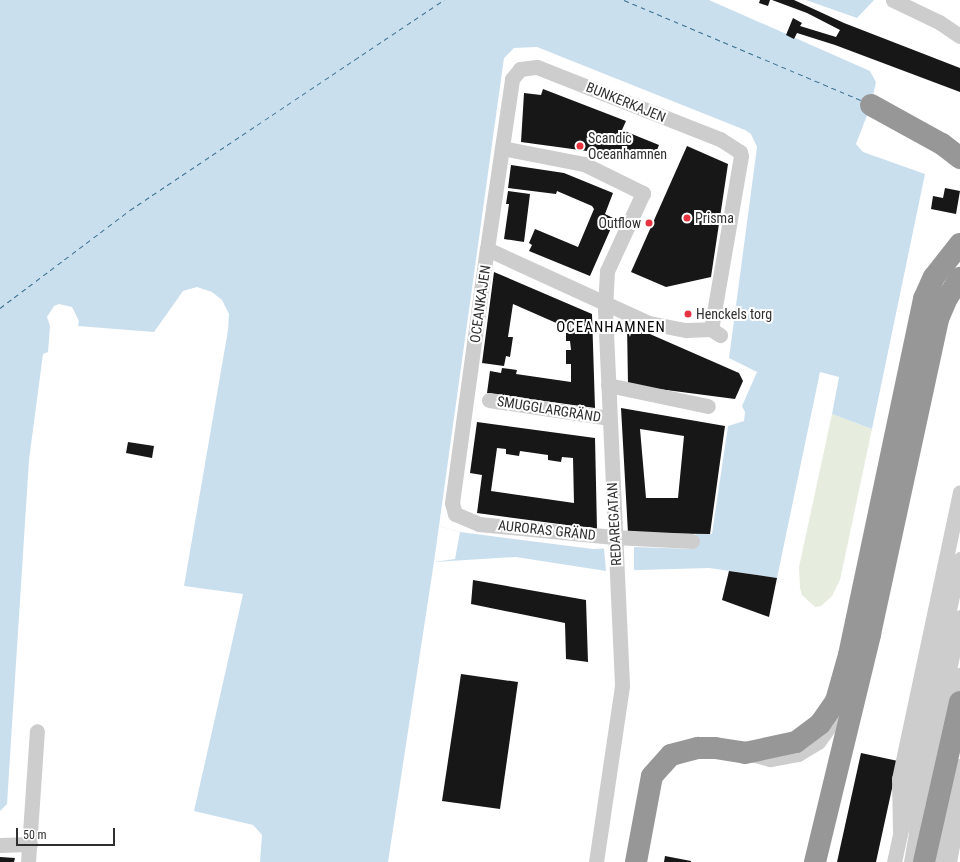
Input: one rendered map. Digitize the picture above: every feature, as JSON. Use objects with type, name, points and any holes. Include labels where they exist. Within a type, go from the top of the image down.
[{"type":"highway","points":[[871,105],[942,144],[960,158]]},
{"type":"highway","points":[[636,862],[652,776],[670,755],[689,749],[715,748],[745,753],[796,742],[820,724],[836,701],[849,655],[924,299],[934,277],[960,244]]},
{"type":"highway","points":[[816,862],[858,682],[938,319],[947,298],[960,278]]},
{"type":"highway","points":[[924,862],[935,838],[960,702]]},
{"type":"street","points":[[893,0],[939,22],[960,36]]},
{"type":"street","name":"BUNKERKAJEN","points":[[520,69],[537,67],[730,144],[736,148],[741,156],[716,332],[686,330],[649,323],[605,301]]},
{"type":"street","name":"OCEANKAJEN","points":[[479,524],[455,514],[452,503],[508,149],[512,79],[520,69]]},
{"type":"street","name":"REDAREGATAN","points":[[508,149],[584,164],[643,193],[607,271],[605,301],[609,418],[622,686],[596,862]]},
{"type":"street","points":[[492,250],[605,301]]},
{"type":"street","points":[[745,753],[770,759],[798,754],[818,742],[827,733],[844,704],[929,306],[938,285],[960,255]]},
{"type":"street","points":[[858,682],[865,633],[935,318],[942,295],[960,267]]},
{"type":"street","points":[[608,385],[708,406]]},
{"type":"street","name":"SMUGGLARGRÄND","points":[[489,400],[609,418]]},
{"type":"street","points":[[900,831],[899,779],[960,492]]},
{"type":"street","name":"AURORAS GRÄND","points":[[479,524],[615,542],[692,541]]},
{"type":"street","points":[[900,831],[906,781],[960,526]]},
{"type":"street","points":[[894,862],[960,559]]},
{"type":"street","points":[[949,862],[935,838],[918,784],[960,588]]},
{"type":"street","points":[[935,838],[960,617]]},
{"type":"street","points":[[936,862],[930,786],[960,646]]},
{"type":"street","points":[[935,838],[960,675]]},
{"type":"street","points":[[28,862],[37,732]]},
{"type":"street","points":[[935,838],[960,733]]},
{"type":"street","points":[[935,838],[960,766]]},
{"type":"street","points":[[935,838],[960,800]]},
{"type":"street","points":[[911,862],[935,838],[960,819]]},
{"type":"street","points":[[0,845],[30,844]]},
{"type":"green space","points":[[832,414],[872,429],[840,580],[832,596],[821,606],[815,607],[802,595],[800,588],[799,567]]},
{"type":"water","points":[[0,0],[709,0],[870,71],[876,82],[871,105],[856,144],[863,152],[925,174],[872,429],[832,414],[839,377],[820,372],[777,578],[709,568],[606,571],[516,557],[434,562],[388,862],[260,862],[262,835],[253,825],[194,811],[243,594],[184,586],[228,330],[229,314],[222,300],[212,292],[197,287],[183,291],[154,332],[78,326],[79,321],[72,307],[59,304],[54,306],[47,317],[50,326],[48,352],[43,354],[29,460],[7,804],[0,811]],"holes":[[[537,47],[745,130],[751,134],[757,147],[729,358],[757,372],[742,406],[745,412],[744,421],[728,426],[712,534],[696,534],[694,549],[634,547],[593,549],[460,532],[439,526],[504,58],[514,48]]]},
{"type":"water","points":[[806,0],[874,0],[857,18]]},
{"type":"pier","points":[[439,526],[460,532],[455,559],[434,562]]},
{"type":"pier","points":[[634,547],[634,571],[606,571],[604,548]]},
{"type":"building","points":[[760,0],[770,0],[768,6],[759,3]]},
{"type":"building","points":[[772,0],[794,0],[844,23],[960,68],[960,92],[835,45],[797,33],[794,39],[786,35],[793,18],[802,23],[800,26],[836,37],[840,30],[807,13]]},
{"type":"building","points":[[543,89],[626,121],[622,130],[659,145],[653,160],[521,142],[524,93],[541,95]]},
{"type":"building","name":"Prisma","points":[[687,146],[728,164],[711,277],[666,287],[631,272]]},
{"type":"building","points":[[511,165],[564,173],[613,193],[605,214],[615,219],[590,276],[529,251],[532,245],[529,243],[535,229],[578,247],[594,209],[592,206],[557,191],[556,194],[508,188]]},
{"type":"building","points":[[945,188],[960,191],[956,214],[931,209],[933,196],[943,198]]},
{"type":"building","points":[[508,191],[530,194],[524,242],[504,239],[509,204],[506,204]]},
{"type":"building","points":[[494,272],[592,314],[595,408],[487,393],[490,371],[501,373],[502,368],[517,370],[516,374],[571,382],[571,364],[566,364],[566,350],[571,350],[570,341],[566,341],[566,333],[570,333],[570,329],[513,304],[508,337],[513,337],[510,357],[506,356],[504,366],[482,363]]},
{"type":"building","points":[[627,324],[739,373],[743,381],[735,399],[628,385]]},
{"type":"building","points":[[621,408],[725,426],[710,534],[628,533]],"holes":[[[640,429],[684,436],[678,498],[646,498]]]},
{"type":"building","points":[[477,422],[595,438],[597,529],[477,513],[482,475],[470,473]],"holes":[[[497,448],[506,449],[506,454],[519,456],[520,451],[548,455],[548,460],[561,462],[562,457],[573,458],[574,503],[491,491]]]},
{"type":"building","points":[[128,442],[154,446],[152,458],[126,453]]},
{"type":"building","points":[[729,571],[777,578],[769,617],[722,600]]},
{"type":"building","points":[[473,580],[586,600],[588,662],[566,659],[565,623],[471,604]]},
{"type":"building","points":[[461,674],[518,682],[500,809],[442,801]]},
{"type":"building","points":[[861,753],[898,761],[876,862],[837,862]]},
{"type":"building","points":[[665,856],[691,861],[691,862],[664,862]]},
{"type":"building","points":[[0,857],[15,858],[14,862],[0,862]]},
{"type":"ferry route","points":[[0,308],[130,210],[444,0]]},
{"type":"ferry route","points":[[624,0],[861,100]]},
{"type":"place","name":"Scandic Oceanhamnen","points":[[580,146]]},
{"type":"place","name":"Prisma","points":[[687,218]]},
{"type":"place","name":"Outflow","points":[[649,223]]},
{"type":"place","name":"Henckels torg","points":[[688,314]]},
{"type":"district","name":"OCEANHAMNEN","points":[[611,328]]}]
